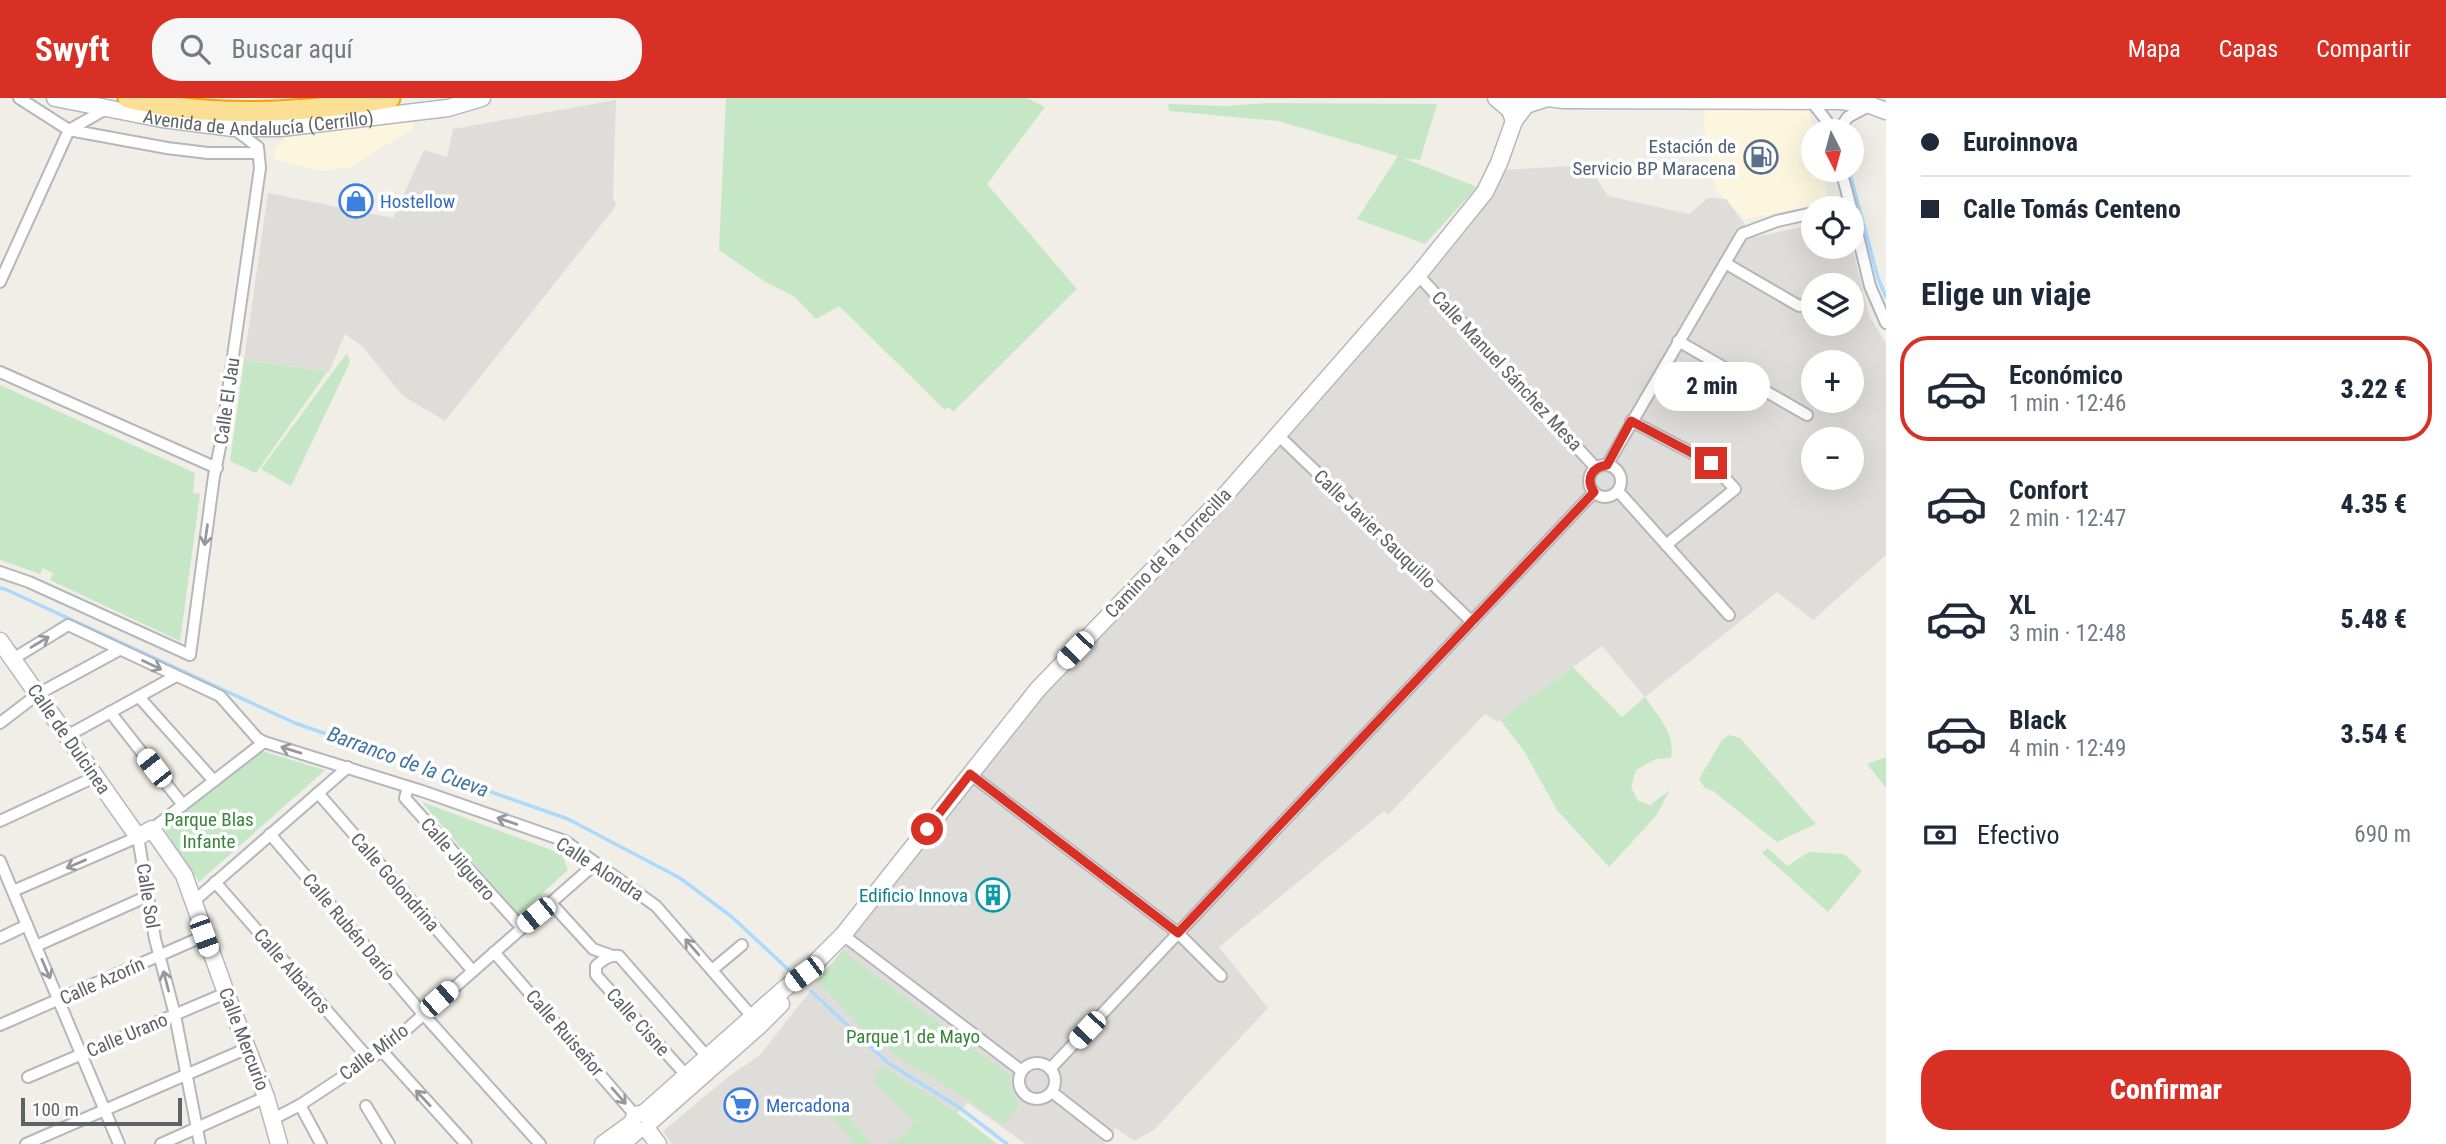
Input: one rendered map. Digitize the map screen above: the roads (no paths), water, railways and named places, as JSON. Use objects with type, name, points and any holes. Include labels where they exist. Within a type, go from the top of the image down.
[{"type":"highway","name":"Avenida de Andalucía (Cerrillo)","points":[[128,98],[151,104],[257,111],[316,108],[390,98]]},
{"type":"street","points":[[19,98],[69,130],[208,153],[258,150],[281,128]]},
{"type":"street","name":"Avenida de Andalucía (Cerrillo)","points":[[55,98],[106,110],[233,128],[281,128],[482,98]]},
{"type":"street","points":[[123,98],[162,119]]},
{"type":"street","points":[[1496,98],[1510,110],[1514,121]]},
{"type":"street","name":"Camino de la Torrecilla","points":[[603,1144],[641,1122],[756,1021],[791,994],[804,974],[843,935],[1038,689],[1279,436],[1418,275],[1485,192],[1514,121],[1514,98]]},
{"type":"street","points":[[1514,121],[1526,105],[1548,98],[1841,101],[1870,105],[1886,111]]},
{"type":"street","points":[[1812,102],[1825,119]]},
{"type":"street","points":[[1846,119],[1870,105]]},
{"type":"street","points":[[0,282],[69,130],[106,110]]},
{"type":"street","points":[[91,120],[96,136]]},
{"type":"street","points":[[233,128],[258,150]]},
{"type":"street","name":"Calle El Jau","points":[[0,572],[29,582],[190,655],[260,168],[258,150]]},
{"type":"street","points":[[1601,466],[1614,467],[1620,475],[1618,491],[1605,497],[1594,492],[1590,478],[1631,421],[1742,234],[1777,221],[1801,216]]},
{"type":"street","points":[[1863,259],[1870,286],[1886,323]]},
{"type":"street","points":[[1725,263],[1801,305]]},
{"type":"street","name":"Calle Manuel Sánchez Mesa","points":[[1418,275],[1601,466]]},
{"type":"street","points":[[1678,341],[1807,415]]},
{"type":"street","points":[[0,372],[217,468]]},
{"type":"street","points":[[1631,421],[1711,463],[1735,489],[1666,545]]},
{"type":"street","name":"Calle Javier Sauquillo","points":[[1279,436],[1472,621]]},
{"type":"street","points":[[1618,491],[1729,615]]},
{"type":"street","points":[[1050,1069],[1594,492]]},
{"type":"street","points":[[5,653],[68,625],[220,696],[257,738],[264,741],[145,833],[13,891]]},
{"type":"street","points":[[0,723],[38,694],[119,650]]},
{"type":"street","name":"Calle de Dulcinea","points":[[5,653],[38,694],[95,777],[184,875],[193,901]]},
{"type":"street","points":[[67,736],[176,677]]},
{"type":"street","points":[[139,697],[214,780]]},
{"type":"street","points":[[110,712],[183,805]]},
{"type":"street","name":"Calle Alondra","points":[[264,741],[565,841],[656,906],[756,1021]]},
{"type":"street","points":[[193,901],[348,767]]},
{"type":"street","points":[[970,774],[1178,933],[1221,976]]},
{"type":"street","points":[[0,821],[95,777]]},
{"type":"street","name":"Calle Jilguero","points":[[408,787],[405,798],[521,927]]},
{"type":"street","name":"Calle Golondrina","points":[[318,793],[472,970]]},
{"type":"street","name":"Calle Sol","points":[[145,833],[148,896],[200,1144]]},
{"type":"street","name":"Calle Rubén Darío","points":[[270,834],[423,1014],[540,1144]]},
{"type":"street","points":[[0,861],[120,1144]]},
{"type":"street","name":"Calle Mirlo","points":[[273,1119],[300,1105],[382,1051],[595,864]]},
{"type":"street","name":"Calle Albatros","points":[[215,882],[369,1059]]},
{"type":"street","points":[[36,946],[148,896]]},
{"type":"street","name":"Calle Mercurio","points":[[193,901],[266,1097],[279,1144]]},
{"type":"street","name":"Calle Cisne","points":[[551,903],[593,949],[619,956],[711,1060]]},
{"type":"street","points":[[0,938],[27,925]]},
{"type":"street","points":[[843,935],[1022,1071]]},
{"type":"street","name":"Calle Azorín","points":[[0,1026],[204,936]]},
{"type":"street","points":[[712,970],[742,945]]},
{"type":"street","name":"Calle Cisne","points":[[593,949],[596,975],[685,1075]]},
{"type":"street","name":"Calle Ruiseñor","points":[[494,952],[641,1122]]},
{"type":"street","name":"Calle Cisne","points":[[596,966],[610,955]]},
{"type":"street","name":"Calle Urano","points":[[28,1077],[226,993]]},
{"type":"street","points":[[32,1143],[247,1048]]},
{"type":"street","points":[[382,1051],[466,1144]]},
{"type":"street","name":"Camino de la Torrecilla","points":[[622,1144],[685,1075],[711,1060]]},
{"type":"street","points":[[1036,1063],[1050,1069],[1055,1080],[1052,1092],[1042,1099],[1026,1096],[1018,1082],[1022,1071],[1036,1063]]},
{"type":"street","points":[[1052,1092],[1107,1135]]},
{"type":"street","points":[[161,1144],[266,1097]]},
{"type":"street","points":[[300,1105],[321,1144]]},
{"type":"street","points":[[366,1106],[386,1143]]},
{"type":"street","points":[[641,1122],[657,1144]]},
{"type":"waterway","points":[[1852,182],[1878,278],[1886,297]]},
{"type":"waterway","name":"Barranco de la Cueva","points":[[0,588],[295,723],[568,819],[680,878],[732,917],[792,973]]},
{"type":"waterway","name":"Barranco de la Cueva","points":[[811,991],[888,1063],[960,1108],[1007,1144]]},
{"type":"place","name":"Estación de Servicio BP Maracena","points":[[1761,157]]},
{"type":"place","name":"Hostellow","points":[[356,201]]},
{"type":"place","name":"Edificio Innova","points":[[993,895]]},
{"type":"place","name":"Mercadona","points":[[741,1105]]},
{"type":"park label","name":"Parque Blas Infante","points":[[209,830]]},
{"type":"park label","name":"Parque 1 de Mayo","points":[[913,1036]]}]
